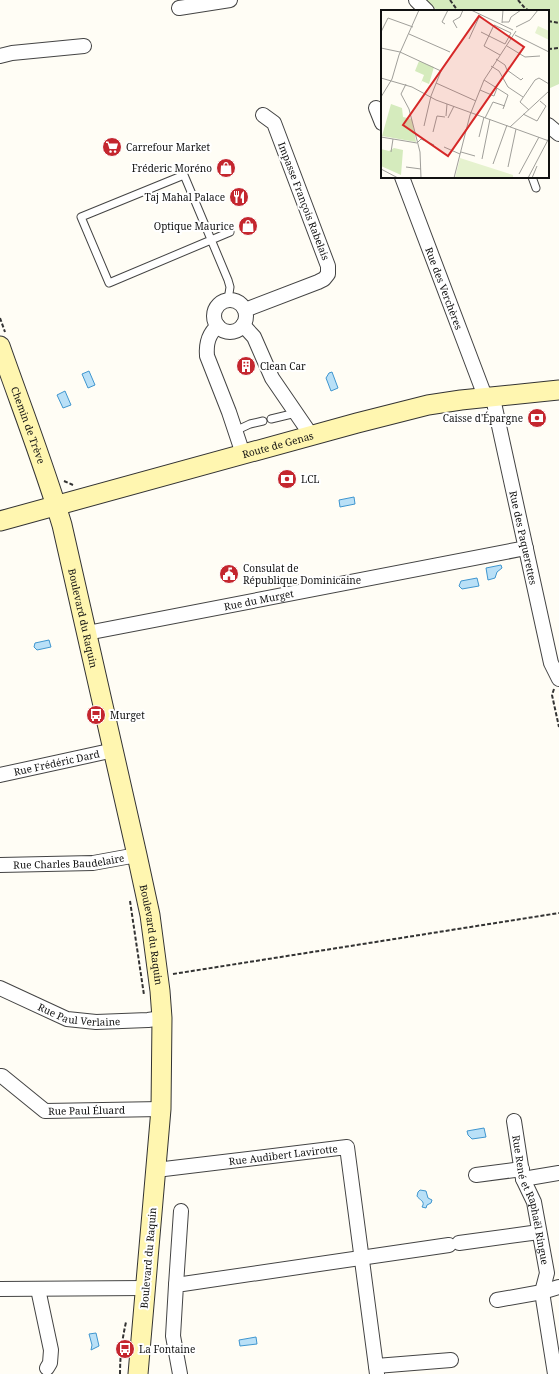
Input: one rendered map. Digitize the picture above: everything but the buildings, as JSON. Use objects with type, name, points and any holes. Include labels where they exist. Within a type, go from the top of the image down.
[{"type":"street","points":[[179,8],[230,0]]},
{"type":"street","points":[[416,0],[426,10]]},
{"type":"street","points":[[0,56],[12,53],[84,46]]},
{"type":"street","points":[[376,108],[381,120]]},
{"type":"street","name":"Impasse François Rabelais","points":[[246,310],[318,282],[324,279],[328,274],[328,266],[274,123],[263,115]]},
{"type":"street","points":[[549,126],[559,134]]},
{"type":"street","name":"Rue des Verchères","points":[[402,178],[483,391],[489,398]]},
{"type":"street","points":[[228,300],[239,302],[246,310],[246,319],[243,325],[238,330],[230,332],[221,329],[214,317],[214,312],[219,304],[228,300]]},
{"type":"street","points":[[243,325],[254,337],[272,378],[311,435]]},
{"type":"street","points":[[218,326],[214,329],[207,341],[207,356],[243,454]]},
{"type":"street","name":"Chemin de Trève","points":[[0,346],[56,505]]},
{"type":"street","name":"Route de Genas","points":[[0,521],[311,435],[428,405],[559,390]]},
{"type":"street","name":"Rue des Paquerettes","points":[[489,398],[494,403],[495,407],[551,663],[558,682]]},
{"type":"street","name":"Boulevard du Raquin","points":[[56,505],[62,525],[138,855],[150,915],[162,1018],[161,1109],[138,1374]]},
{"type":"street","name":"Rue du Murget","points":[[87,633],[526,548]]},
{"type":"street","name":"Rue Frédéric Dard","points":[[0,775],[114,750]]},
{"type":"street","name":"Rue Charles Baudelaire","points":[[0,865],[93,863],[138,855]]},
{"type":"street","name":"Rue Paul Verlaine","points":[[0,988],[67,1019],[96,1022],[162,1018]]},
{"type":"street","name":"Rue Paul Éluard","points":[[0,1076],[2,1076],[45,1111],[161,1109]]},
{"type":"street","name":"Rue René et Raphaël Ringue","points":[[514,1121],[522,1174],[534,1202],[546,1273],[542,1292],[555,1374]]},
{"type":"street","name":"Rue Audibert Lavirotte","points":[[156,1170],[347,1146],[377,1370],[451,1360]]},
{"type":"street","points":[[476,1175],[559,1173]]},
{"type":"street","points":[[180,1374],[173,1336],[181,1211]]},
{"type":"street","points":[[176,1285],[539,1232]]},
{"type":"street","points":[[497,1300],[542,1292],[559,1287]]},
{"type":"street","points":[[0,1289],[145,1288]]},
{"type":"street","points":[[38,1289],[52,1350],[50,1363],[47,1368]]},
{"type":"lane","points":[[228,300],[230,287],[212,239],[184,174],[81,217],[109,283],[212,239],[230,232]]},
{"type":"lane","points":[[532,178],[536,188]]},
{"type":"lane","points":[[271,419],[296,413]]},
{"type":"lane","points":[[235,431],[250,424],[263,421]]},
{"type":"path","points":[[450,0],[457,10]]},
{"type":"path","points":[[518,0],[528,10]]},
{"type":"path","points":[[549,21],[559,23]]},
{"type":"path","points":[[549,49],[559,48]]},
{"type":"path","points":[[558,682],[552,695],[559,727]]},
{"type":"path","points":[[130,896],[144,997]]},
{"type":"path","points":[[158,976],[559,913]]},
{"type":"path","points":[[120,1374],[120,1357],[127,1319]]},
{"type":"green space","points":[[426,0],[559,0],[559,84],[549,89],[549,10],[437,10]]},
{"type":"water","points":[[89,371],[95,385],[88,388],[82,374]]},
{"type":"water","points":[[332,372],[338,388],[331,391],[326,378],[329,373]]},
{"type":"water","points":[[65,391],[71,405],[63,408],[57,395]]},
{"type":"water","points":[[354,497],[355,504],[340,507],[339,500]]},
{"type":"water","points":[[501,565],[502,568],[497,572],[495,578],[488,580],[486,568]]},
{"type":"water","points":[[477,578],[479,586],[462,589],[459,586],[461,581]]},
{"type":"water","points":[[49,640],[51,647],[37,650],[34,647],[35,643]]},
{"type":"water","points":[[484,1128],[486,1137],[472,1139],[468,1135],[467,1131]]},
{"type":"water","points":[[420,1190],[426,1191],[428,1198],[432,1200],[426,1208],[422,1207],[423,1202],[417,1196]]},
{"type":"water","points":[[96,1333],[99,1346],[91,1350],[92,1345],[89,1334]]},
{"type":"water","points":[[256,1337],[257,1344],[240,1346],[239,1340]]},
{"type":"place","name":"Carrefour Market","points":[[112,147]]},
{"type":"place","name":"Fréderic Moréno","points":[[226,168]]},
{"type":"place","name":"Taj Mahal Palace","points":[[239,197]]},
{"type":"place","name":"Optique Maurice","points":[[248,226]]},
{"type":"place","name":"Clean Car","points":[[246,366]]},
{"type":"place","name":"Caisse d'Épargne","points":[[537,418]]},
{"type":"place","name":"LCL","points":[[287,479]]},
{"type":"place","name":"Consulat de République Dominicaine","points":[[229,574]]},
{"type":"place","name":"Murget","points":[[96,715]]},
{"type":"place","name":"La Fontaine","points":[[125,1349]]}]
